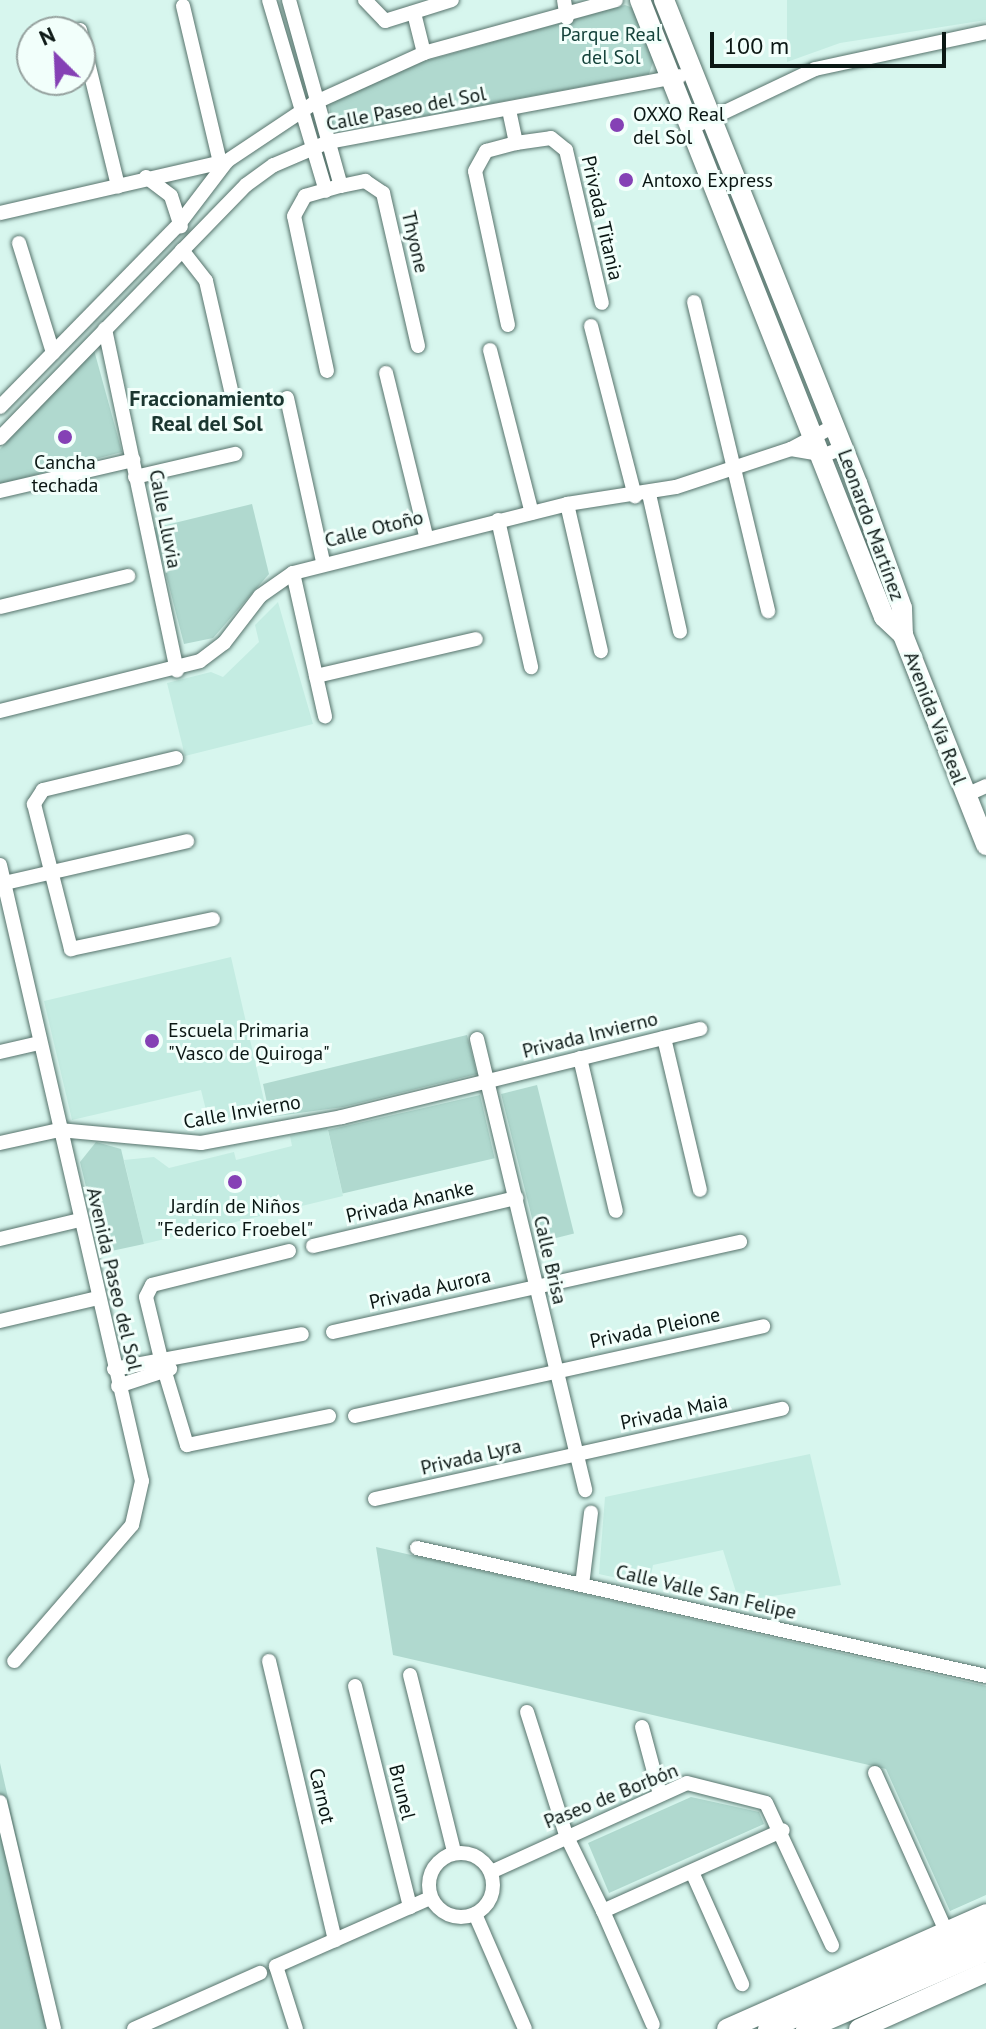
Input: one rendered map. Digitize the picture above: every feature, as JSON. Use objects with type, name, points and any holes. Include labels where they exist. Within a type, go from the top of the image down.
[{"type":"main road","name":"Leonardo Martínez","points":[[640,0],[691,128],[825,429]]},
{"type":"main road","name":"Leonardo Martínez","points":[[664,0],[711,117],[825,429],[884,617],[903,635]]},
{"type":"main road","name":"Avenida Vía Real","points":[[903,635],[986,845]]},
{"type":"main road","points":[[795,2020],[946,1931],[986,1914]]},
{"type":"main road","points":[[727,2029],[795,2020],[986,1934]]},
{"type":"main road","points":[[768,2029],[986,1951]]},
{"type":"main road","points":[[859,2029],[984,1980]]},
{"type":"street","points":[[269,0],[299,114],[322,144]]},
{"type":"street","points":[[289,0],[333,189],[305,196],[294,216],[327,371]]},
{"type":"street","points":[[365,0],[385,21],[415,17],[452,0]]},
{"type":"street","points":[[564,0],[567,18]]},
{"type":"street","name":"Calle Paseo del Sol","points":[[0,407],[179,224],[224,162],[314,103],[424,53],[567,18],[616,0]]},
{"type":"street","points":[[0,213],[146,177],[224,162],[183,6]]},
{"type":"street","points":[[415,17],[424,53]]},
{"type":"street","points":[[691,128],[815,69],[986,32]]},
{"type":"street","name":"Calle Paseo del Sol","points":[[0,438],[246,185],[322,144],[693,73]]},
{"type":"street","points":[[96,96],[118,186]]},
{"type":"street","points":[[509,110],[516,143]]},
{"type":"street","name":"Privada Titania","points":[[508,325],[475,171],[486,151],[516,143],[551,138],[566,150],[602,303]]},
{"type":"street","points":[[146,177],[171,196],[179,224],[194,238]]},
{"type":"street","name":"Thyone","points":[[333,189],[365,181],[383,193],[418,346]]},
{"type":"street","points":[[19,243],[53,353]]},
{"type":"street","points":[[182,250],[206,281],[231,390]]},
{"type":"street","points":[[694,302],[768,611]]},
{"type":"street","points":[[591,326],[680,632]]},
{"type":"street","name":"Calle Lluvia","points":[[105,329],[177,670]]},
{"type":"street","points":[[490,350],[532,513]]},
{"type":"street","points":[[386,373],[426,536]]},
{"type":"street","points":[[287,398],[323,562]]},
{"type":"street","name":"Calle Otoño","points":[[0,711],[177,670],[224,643],[260,596],[293,573],[323,562],[567,504],[642,495],[791,449],[825,429]]},
{"type":"street","name":"Calle Otoño","points":[[791,449],[833,452]]},
{"type":"street","points":[[135,477],[235,454]]},
{"type":"street","points":[[0,491],[133,460]]},
{"type":"street","points":[[567,504],[601,651]]},
{"type":"street","points":[[498,520],[531,667]]},
{"type":"street","points":[[293,573],[325,716]]},
{"type":"street","points":[[0,607],[128,576]]},
{"type":"street","points":[[316,676],[476,639]]},
{"type":"street","points":[[176,758],[35,796],[51,873],[71,949],[213,919]]},
{"type":"street","points":[[966,795],[986,786]]},
{"type":"street","points":[[2,884],[187,841]]},
{"type":"street","name":"Avenida Paseo del Sol","points":[[0,865],[38,1043],[142,1481],[140,1504],[132,1525],[14,1661]]},
{"type":"street","name":"Privada Invierno","points":[[488,1080],[700,1029]]},
{"type":"street","points":[[664,1038],[700,1190]]},
{"type":"street","name":"Calle Brisa","points":[[477,1039],[585,1490]]},
{"type":"street","points":[[0,1052],[38,1043]]},
{"type":"street","points":[[580,1058],[616,1211]]},
{"type":"street","name":"Calle Invierno","points":[[0,1143],[59,1130],[201,1143],[488,1080]]},
{"type":"street","name":"Privada Ananke","points":[[313,1246],[516,1198]]},
{"type":"street","points":[[0,1239],[80,1220]]},
{"type":"street","name":"Privada Aurora","points":[[333,1332],[740,1242]]},
{"type":"street","points":[[289,1251],[152,1285],[146,1297],[187,1445],[329,1416]]},
{"type":"street","points":[[0,1321],[98,1298]]},
{"type":"street","name":"Privada Pleione","points":[[355,1416],[763,1326]]},
{"type":"street","points":[[118,1386],[182,1360],[302,1334]]},
{"type":"street","points":[[114,1369],[163,1367]]},
{"type":"street","name":"Privada Maia","points":[[575,1454],[782,1409]]},
{"type":"street","name":"Privada Lyra","points":[[375,1499],[575,1454]]},
{"type":"street","points":[[582,1585],[591,1513]]},
{"type":"street","name":"Calle Valle San Felipe","points":[[417,1548],[986,1676]]},
{"type":"street","name":"Carnot","points":[[269,1661],[335,1940]]},
{"type":"street","points":[[410,1675],[454,1852]]},
{"type":"street","name":"Brunel","points":[[355,1686],[410,1907]]},
{"type":"street","points":[[527,1712],[566,1835],[653,2025]]},
{"type":"street","points":[[642,1727],[660,1794]]},
{"type":"street","points":[[875,1773],[946,1931]]},
{"type":"street","name":"Paseo de Borbón","points":[[491,1872],[566,1835],[687,1783],[766,1803],[783,1830],[832,1945]]},
{"type":"street","points":[[0,1802],[54,2029]]},
{"type":"street","points":[[603,1911],[783,1830]]},
{"type":"street","points":[[454,1852],[483,1860],[491,1872],[488,1904],[475,1914],[458,1918],[430,1898],[428,1879],[454,1852]]},
{"type":"street","points":[[692,1872],[742,1984]]},
{"type":"street","points":[[296,2029],[276,1966],[430,1898]]},
{"type":"street","points":[[475,1914],[525,2029]]},
{"type":"street","points":[[134,2029],[260,1973]]},
{"type":"shaded area","points":[[787,0],[986,0],[986,20],[840,43],[787,62]]},
{"type":"shaded area","points":[[278,602],[313,724],[185,756],[167,683],[211,672],[223,677],[259,642],[255,625]]},
{"type":"shaded area","name":"Escuela Primaria \"Vasco de Quiroga\"","points":[[231,957],[266,1109],[209,1122],[201,1090],[72,1120],[44,1001]]},
{"type":"shaded area","name":"Jardín de Niños \"Federico Froebel\"","points":[[327,1127],[343,1196],[144,1244],[124,1160],[154,1157],[169,1168],[234,1152],[236,1160],[292,1146],[290,1136]]},
{"type":"shaded area","points":[[810,1454],[841,1585],[760,1598],[736,1592],[723,1550],[653,1565],[649,1585],[599,1574],[605,1497]]},
{"type":"green space","name":"Parque Real del Sol","points":[[625,5],[633,8],[654,59],[649,74],[333,133],[329,103],[411,65]]},
{"type":"green space","points":[[94,350],[122,452],[0,484],[0,449]]},
{"type":"green space","points":[[252,504],[269,574],[213,638],[184,644],[154,528]]},
{"type":"green space","points":[[467,1035],[477,1074],[343,1107],[270,1117],[263,1084]]},
{"type":"green space","points":[[537,1085],[574,1233],[538,1242],[501,1094]]},
{"type":"green space","points":[[480,1095],[495,1158],[343,1193],[328,1130]]},
{"type":"green space","points":[[96,1142],[121,1149],[144,1244],[102,1253],[80,1162]]},
{"type":"green space","points":[[376,1547],[986,1686],[986,1895],[950,1911],[886,1769],[393,1655]]},
{"type":"green space","points":[[0,1763],[61,2029],[0,2029]]},
{"type":"green space","points":[[691,1797],[759,1812],[764,1824],[609,1893],[588,1843]]},
{"type":"place","name":"OXXO Real del Sol","points":[[617,125]]},
{"type":"place","name":"Antoxo Express","points":[[626,180]]},
{"type":"place","name":"Cancha techada","points":[[65,437]]},
{"type":"place","name":"Escuela Primaria \"Vasco de Quiroga\"","points":[[152,1041]]},
{"type":"place","name":"Jardín de Niños \"Federico Froebel\"","points":[[235,1182]]},
{"type":"district","name":"Fraccionamiento Real del Sol","points":[[207,410]]}]
